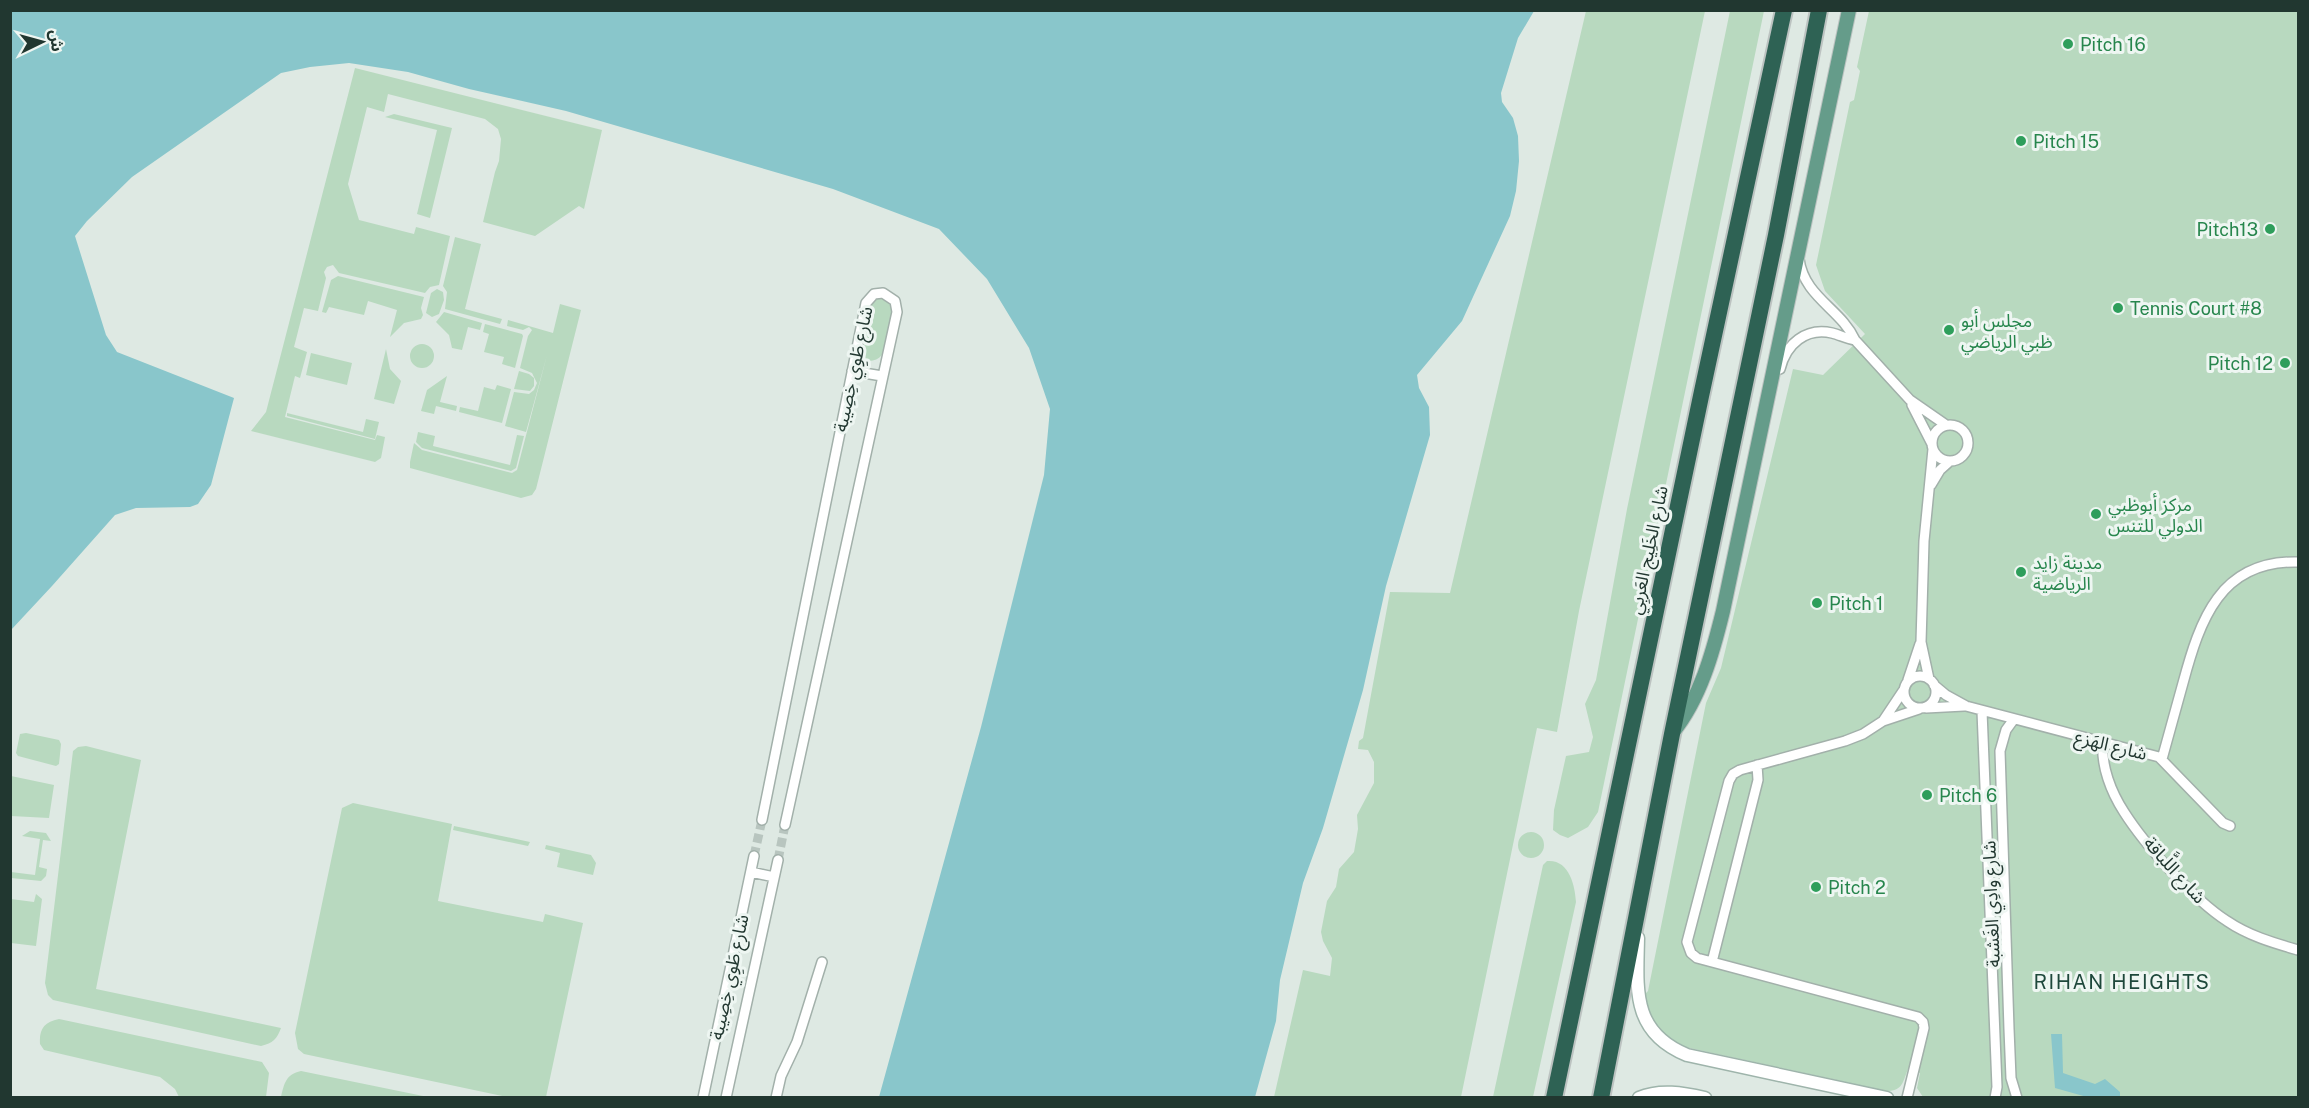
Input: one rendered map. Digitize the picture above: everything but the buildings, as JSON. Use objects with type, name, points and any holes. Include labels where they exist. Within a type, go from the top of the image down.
[{"type":"highway","name":"شارع الخَلِيج العَربِي","points":[[1554,1098],[1784,10]]},
{"type":"highway","points":[[1601,1098],[1672,734],[1776,235],[1820,10]]},
{"type":"main road","points":[[1672,734],[1693,702],[1721,620],[1849,10]]},
{"type":"street","points":[[1798,253],[1800,268],[1806,282],[1855,340],[1910,400],[1946,425]]},
{"type":"street","name":"شارع طَوِي خِصِيبة","points":[[762,820],[866,303],[874,294],[887,294],[895,301],[897,312],[785,825]]},
{"type":"street","points":[[1766,407],[1774,393],[1783,358],[1794,341],[1819,332],[1833,333],[1855,340]]},
{"type":"street","points":[[852,370],[882,376]]},
{"type":"street","points":[[1910,400],[1932,446],[1941,459],[1950,461]]},
{"type":"street","points":[[1903,691],[1906,702],[1912,707],[1922,708],[1934,700],[1936,693],[1921,642],[1924,541],[1935,432],[1946,425],[1955,425],[1963,430],[1968,443],[1963,456],[1950,461],[1940,470],[1930,487]]},
{"type":"street","points":[[2162,759],[2188,662],[2212,603],[2233,582],[2252,571],[2271,565],[2298,562]]},
{"type":"street","points":[[1907,1098],[1924,1028],[1923,1022],[1918,1017],[1694,956],[1689,950],[1687,938],[1729,781],[1736,771],[1845,741],[1863,734],[1883,721],[1903,691],[1921,642]]},
{"type":"street","points":[[1908,680],[1918,676],[1932,682]]},
{"type":"street","name":"شارع الهَزع","points":[[1932,682],[1946,695],[1966,706],[2162,759],[2223,823],[2230,826]]},
{"type":"street","name":"شارع الهَزع","points":[[1883,721],[1922,708],[1966,706]]},
{"type":"street","name":"شارع وادِي الغَشبة","points":[[1982,711],[1997,1077],[1995,1098]]},
{"type":"street","name":"شارع وادِي الغَشبة","points":[[2014,719],[2006,730],[2000,751],[2010,1038],[2012,1078],[2017,1098]]},
{"type":"street","name":"شارع اللَّباقة","points":[[2103,742],[2104,766],[2117,800],[2132,823],[2172,871],[2204,903],[2233,925],[2265,940],[2298,950]]},
{"type":"street","points":[[1712,962],[1758,780],[1757,765]]},
{"type":"street","name":"شارع طَوِي خِصِيبة","points":[[703,1098],[754,856]]},
{"type":"street","name":"شارع طَوِي خِصِيبة","points":[[726,1098],[778,860]]},
{"type":"street","points":[[751,872],[774,877]]},
{"type":"street","points":[[1639,905],[1638,997],[1646,1022],[1663,1042],[1687,1055],[1885,1098]]},
{"type":"street","points":[[776,1098],[779,1081],[795,1049],[822,962]]},
{"type":"street","points":[[1639,1098],[1678,1093],[1705,1098]]},
{"type":"green space","points":[[1586,11],[1705,11],[1579,611],[1557,732],[1537,728],[1461,1097],[1274,1097],[1303,970],[1330,976],[1332,958],[1321,932],[1327,901],[1336,887],[1339,869],[1354,852],[1358,829],[1357,815],[1374,783],[1374,762],[1368,750],[1358,749],[1359,741],[1363,738],[1390,592],[1450,593]]},
{"type":"green space","points":[[1730,11],[1764,11],[1598,812],[1588,827],[1568,838],[1553,830],[1554,810],[1566,756],[1589,752],[1593,737],[1585,704],[1596,680],[1627,509]]},
{"type":"green space","name":"مدينة زايد الرياضية","points":[[1869,11],[2298,11],[2298,1097],[1923,1097],[1917,1088],[1920,1073],[1908,1069],[1899,1087],[1887,1091],[1676,1045],[1657,1032],[1642,997],[1648,991],[1706,703],[1721,668],[1793,369],[1823,375],[1865,334],[1825,291],[1816,265],[1850,102],[1854,100],[1860,71],[1857,67]]},
{"type":"green space","points":[[355,68],[602,130],[584,209],[579,206],[535,236],[483,222],[499,161],[501,139],[498,129],[485,119],[388,94],[384,112],[367,107],[348,184],[359,220],[414,234],[416,227],[450,236],[439,285],[430,287],[425,293],[339,273],[333,265],[327,267],[324,272],[326,278],[318,311],[304,308],[294,347],[307,352],[300,378],[295,376],[285,417],[375,440],[377,435],[385,437],[381,458],[375,462],[251,431],[266,412]]},
{"type":"green space","points":[[394,114],[452,128],[430,218],[417,214],[437,130],[385,117]]},
{"type":"green space","points":[[455,237],[481,244],[465,309],[502,319],[500,324],[445,309],[447,292],[443,286]]},
{"type":"green space","points":[[338,276],[424,297],[421,308],[423,315],[421,319],[404,323],[390,337],[397,310],[368,301],[364,315],[329,307],[326,313],[322,312],[331,280]]},
{"type":"green space","points":[[437,289],[443,292],[444,300],[439,314],[432,317],[426,313],[431,293]]},
{"type":"green space","points":[[877,298],[886,299],[894,309],[891,333],[882,355],[869,361],[860,353],[867,307]]},
{"type":"green space","points":[[560,304],[581,310],[536,489],[532,495],[521,498],[410,468],[414,443],[422,450],[512,473],[517,470],[547,355],[526,432],[505,426],[514,392],[529,394],[537,383],[532,373],[520,368],[528,336],[532,330],[529,327],[523,330],[507,326],[508,320],[553,333]]},
{"type":"green space","points":[[444,312],[482,323],[480,330],[468,327],[462,350],[452,348],[449,335],[436,322]]},
{"type":"green space","points":[[485,324],[522,334],[515,368],[502,364],[504,357],[484,352],[489,334],[483,332]]},
{"type":"green space","points":[[422,344],[430,348],[434,356],[430,364],[422,368],[414,364],[410,356],[414,348]]},
{"type":"green space","points":[[386,349],[390,369],[401,381],[394,404],[374,399]]},
{"type":"green space","points":[[311,353],[352,363],[347,385],[306,375]]},
{"type":"green space","points":[[519,371],[534,378],[534,386],[530,391],[514,389]]},
{"type":"green space","points":[[447,376],[440,402],[457,406],[456,411],[436,406],[434,414],[421,411],[427,390]]},
{"type":"green space","points":[[497,385],[511,389],[502,423],[459,412],[460,407],[478,411],[484,387],[495,390]]},
{"type":"green space","points":[[287,413],[363,432],[366,419],[379,422],[375,439],[287,416]]},
{"type":"green space","points":[[418,432],[435,436],[433,446],[510,465],[517,435],[524,436],[516,468],[511,471],[422,448],[416,442]]},
{"type":"green space","points":[[26,733],[59,740],[61,744],[59,764],[56,766],[18,756],[16,753],[20,734]]},
{"type":"green space","points":[[86,746],[141,760],[96,989],[281,1028],[272,1042],[261,1046],[53,1000],[48,995],[45,983],[73,751],[78,747]]},
{"type":"green space","points":[[11,776],[54,785],[49,818],[11,816]]},
{"type":"green space","points":[[353,803],[452,824],[438,901],[543,922],[545,914],[583,923],[546,1097],[507,1097],[304,1054],[298,1049],[295,1033],[342,808]]},
{"type":"green space","points":[[454,826],[530,842],[528,846],[453,830]]},
{"type":"green space","points":[[30,831],[46,833],[51,841],[43,840],[39,867],[47,869],[46,876],[41,881],[11,878],[11,872],[35,875],[40,839],[22,836]]},
{"type":"green space","points":[[1531,832],[1540,836],[1544,845],[1540,854],[1531,858],[1522,854],[1518,845],[1522,836]]},
{"type":"green space","points":[[546,845],[591,855],[596,863],[593,875],[557,867],[560,853],[545,849]]},
{"type":"green space","points":[[1547,861],[1555,861],[1566,869],[1572,881],[1576,902],[1533,1097],[1493,1097],[1543,865]]},
{"type":"green space","points":[[36,894],[42,899],[36,946],[11,943],[11,899],[34,902]]},
{"type":"green space","points":[[59,1019],[262,1062],[269,1073],[266,1097],[179,1097],[175,1089],[160,1077],[44,1050],[40,1044],[40,1034],[46,1024]]},
{"type":"green space","points":[[301,1071],[428,1097],[281,1097],[289,1077]]},
{"type":"water","points":[[11,10],[1534,11],[1518,38],[1501,93],[1502,102],[1513,118],[1518,136],[1519,161],[1516,191],[1510,216],[1462,321],[1417,375],[1419,388],[1429,407],[1430,435],[1386,586],[1363,690],[1323,828],[1303,883],[1280,980],[1276,1021],[1255,1097],[879,1097],[981,727],[1044,475],[1050,409],[1029,348],[987,279],[939,229],[833,189],[566,111],[469,89],[408,72],[349,63],[281,73],[132,177],[75,236],[106,335],[117,352],[234,398],[211,485],[198,504],[190,507],[136,508],[115,515],[11,630]]},
{"type":"water","points":[[2051,1034],[2062,1034],[2063,1073],[2095,1084],[2105,1079],[2120,1092],[2120,1097],[2087,1097],[2055,1088]]},
{"type":"tunnel","points":[[754,856],[762,820]]},
{"type":"tunnel","points":[[778,860],[785,825]]},
{"type":"place","name":"Pitch 16","points":[[2068,44]]},
{"type":"place","name":"Pitch 15","points":[[2021,141]]},
{"type":"place","name":"Pitch13","points":[[2270,229]]},
{"type":"place","name":"Tennis Court #8","points":[[2118,308]]},
{"type":"place","name":"مجلس أبو ظبي الرياضي","points":[[1949,330]]},
{"type":"place","name":"Pitch 12","points":[[2285,363]]},
{"type":"place","name":"مركز أبوظبي الدولي للتنس","points":[[2096,514]]},
{"type":"place","name":"مدينة زايد الرياضية","points":[[2021,572]]},
{"type":"place","name":"Pitch 1","points":[[1817,603]]},
{"type":"place","name":"Pitch 6","points":[[1927,795]]},
{"type":"place","name":"Pitch 2","points":[[1816,887]]},
{"type":"district","name":"RIHAN HEIGHTS","points":[[2122,982]]}]
